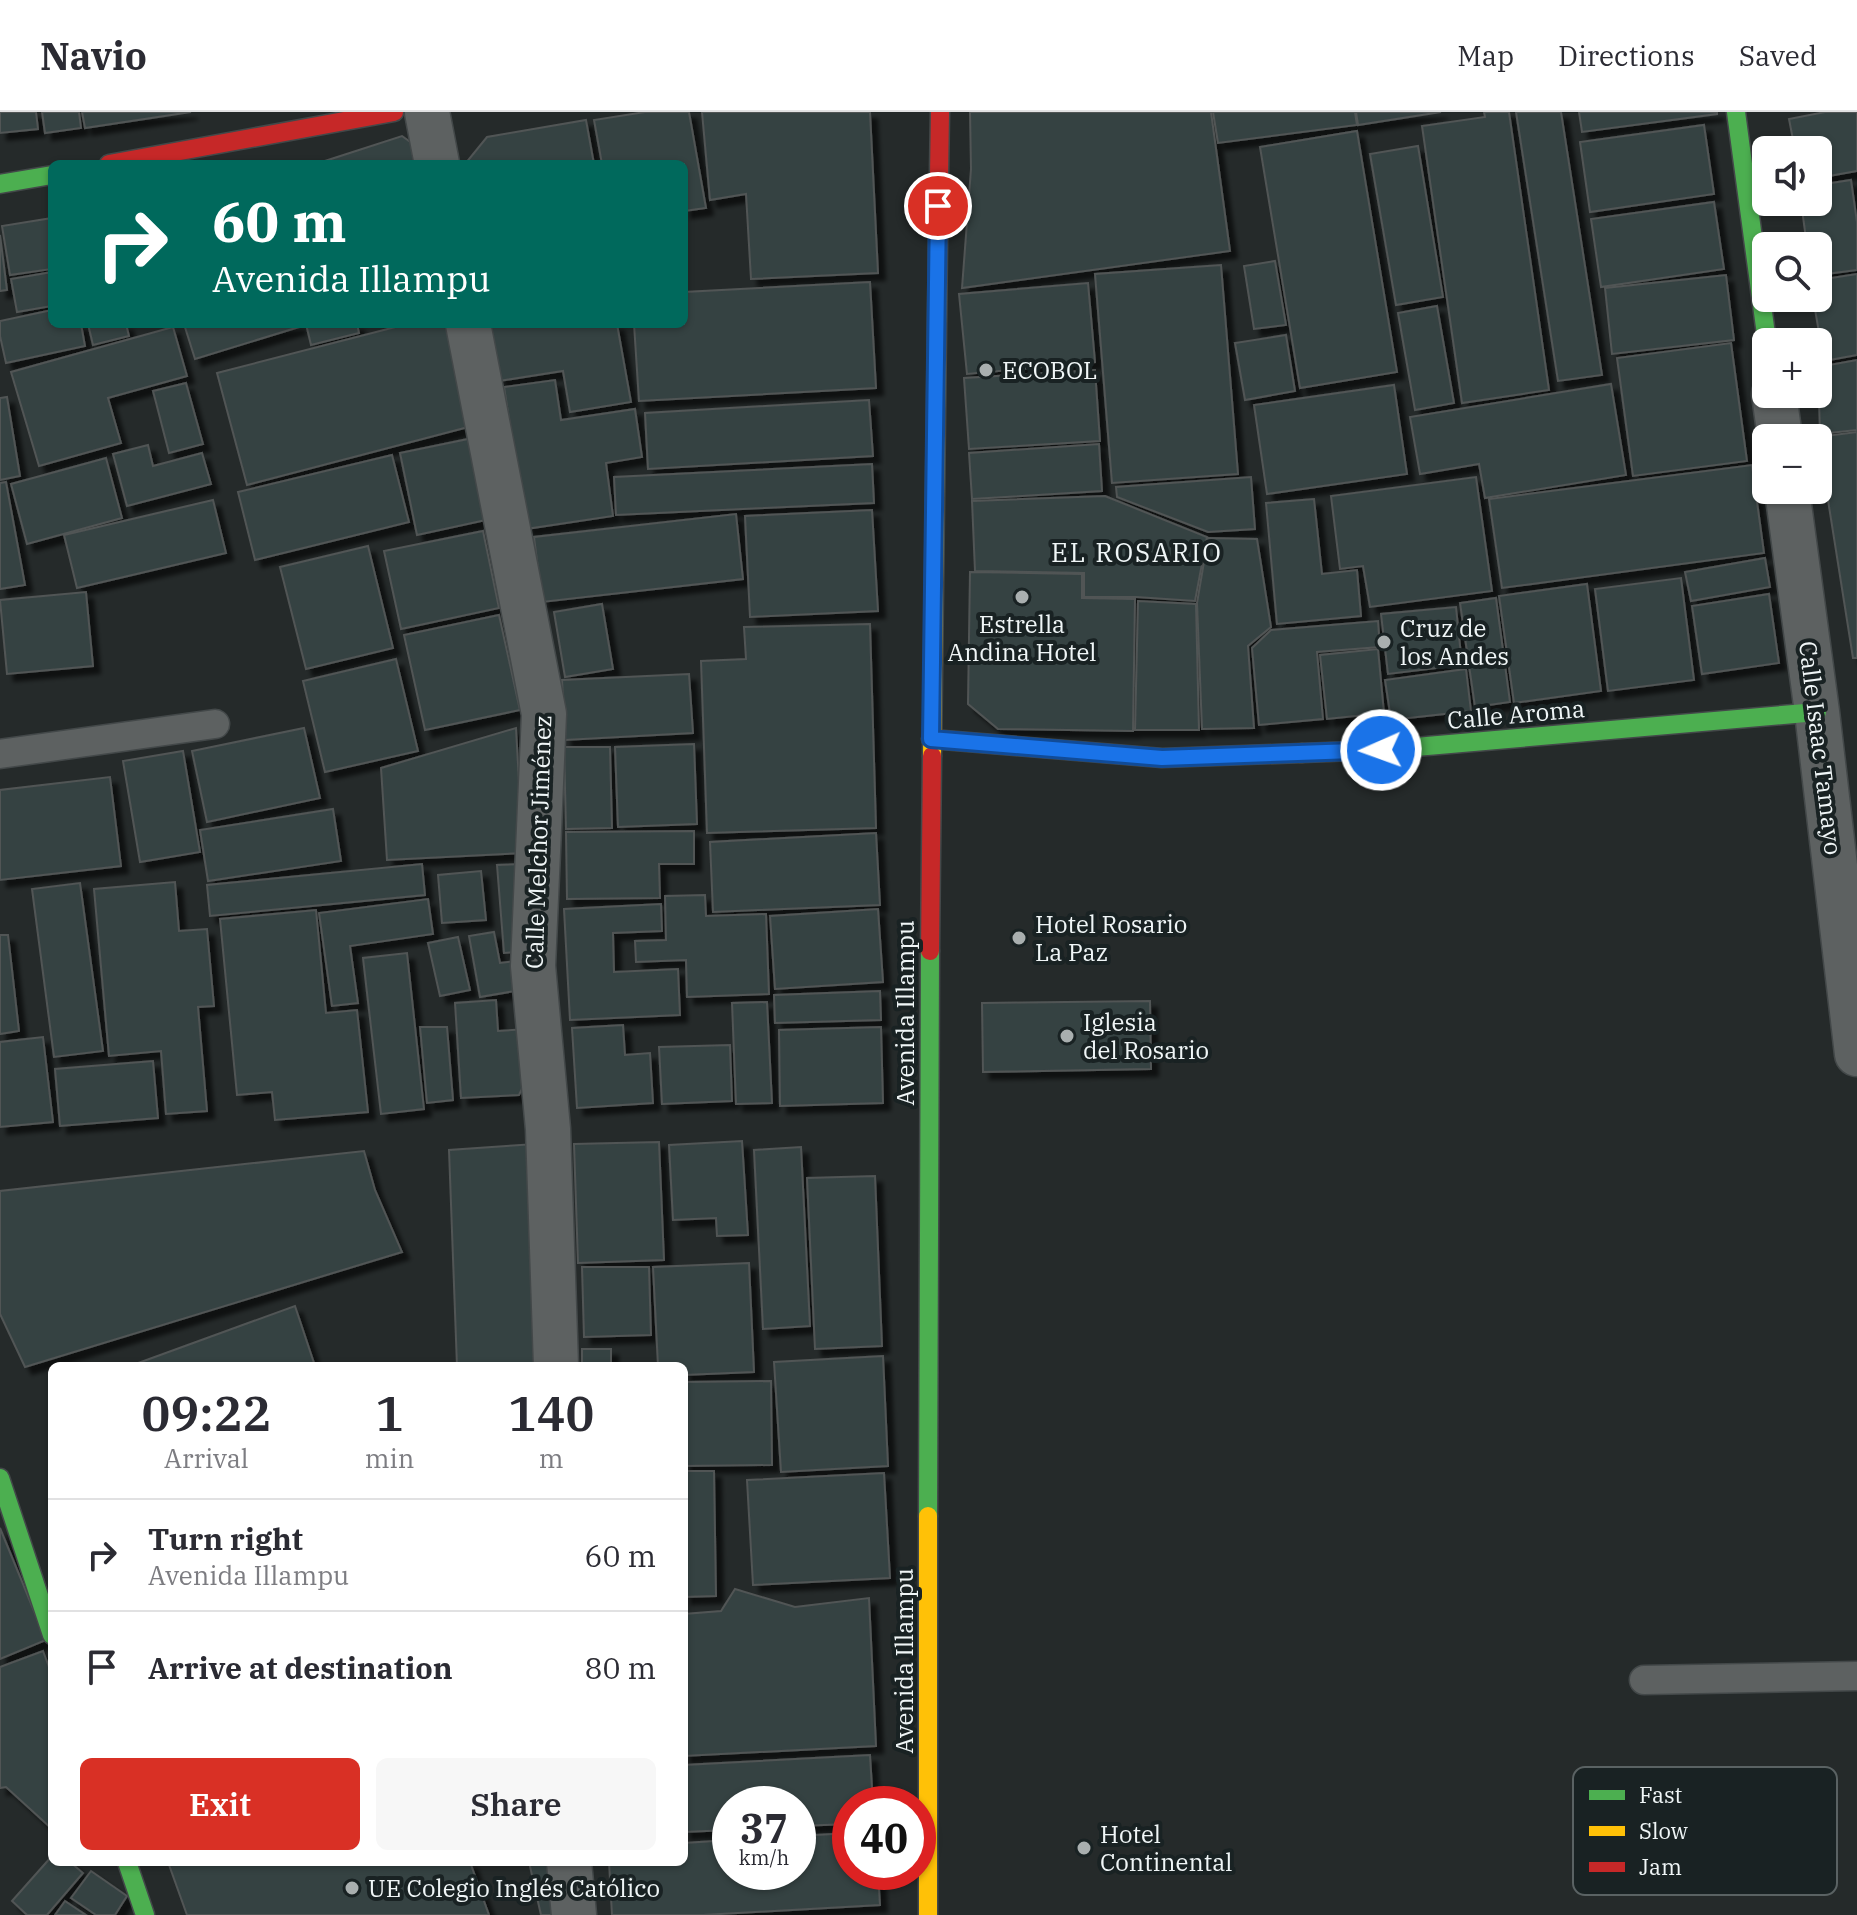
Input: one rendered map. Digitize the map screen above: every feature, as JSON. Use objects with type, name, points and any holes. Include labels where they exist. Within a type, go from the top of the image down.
[{"type":"main road","points":[[125,160],[272,123],[394,112]]},
{"type":"main road","name":"Avenida Illampu","points":[[928,1915],[928,1125],[940,112]]},
{"type":"main road","points":[[1736,112],[1765,328]]},
{"type":"main road","points":[[0,184],[48,176]]},
{"type":"main road","name":"Calle Aroma","points":[[931,739],[1162,758],[1381,750],[1817,712]]},
{"type":"main road","points":[[0,1478],[48,1623]]},
{"type":"main road","points":[[128,1866],[145,1915]]},
{"type":"street","points":[[427,112],[436,160]]},
{"type":"street","name":"Calle Melchor Jiménez","points":[[469,328],[544,714],[533,966],[548,1129],[556,1362]]},
{"type":"street","name":"Calle Isaac Tamayo","points":[[1789,504],[1857,1054]]},
{"type":"street","points":[[569,1866],[574,1915]]},
{"type":"lane","points":[[0,754],[215,724]]},
{"type":"lane","points":[[1644,1680],[1857,1676]]},
{"type":"building","points":[[0,112],[36,112],[38,129],[0,133]]},
{"type":"building","points":[[42,112],[79,112],[81,128],[45,133]]},
{"type":"building","points":[[82,112],[191,112],[85,128]]},
{"type":"building","points":[[645,112],[689,112],[706,208],[688,210],[688,160],[601,160],[594,120]]},
{"type":"building","points":[[702,112],[870,112],[878,273],[751,279],[746,194],[710,200]]},
{"type":"building","points":[[970,112],[1211,112],[1230,251],[962,288],[971,169]]},
{"type":"building","points":[[1213,112],[1355,112],[1357,125],[1218,143]]},
{"type":"building","points":[[1356,112],[1441,112],[1358,125]]},
{"type":"building","points":[[1484,112],[1509,112],[1549,390],[1462,403],[1422,126],[1485,117]]},
{"type":"building","points":[[1516,112],[1561,112],[1602,375],[1558,381]]},
{"type":"building","points":[[1579,112],[1717,112],[1717,114],[1582,132]]},
{"type":"building","points":[[1825,112],[1857,112],[1857,171],[1832,175],[1832,136],[1792,136],[1789,119]]},
{"type":"building","points":[[586,120],[593,160],[468,160],[487,137]]},
{"type":"building","points":[[1704,125],[1714,194],[1590,212],[1580,142]]},
{"type":"building","points":[[1357,131],[1397,372],[1300,388],[1260,147]]},
{"type":"building","points":[[402,136],[413,144],[419,160],[328,160]]},
{"type":"building","points":[[1418,146],[1443,297],[1396,305],[1370,154]]},
{"type":"building","points":[[1851,180],[1857,222],[1857,270],[1832,273],[1832,232],[1805,232],[1803,216],[1832,216],[1832,183]]},
{"type":"building","points":[[1714,202],[1724,269],[1601,287],[1591,219]]},
{"type":"building","points":[[48,219],[48,270],[10,275],[2,226]]},
{"type":"building","points":[[0,235],[7,290],[0,291]]},
{"type":"building","points":[[1275,261],[1286,325],[1254,329],[1244,266]]},
{"type":"building","points":[[1221,265],[1238,474],[1112,483],[1095,274]]},
{"type":"building","points":[[48,273],[48,307],[17,312],[11,279]]},
{"type":"building","points":[[1857,274],[1857,355],[1832,360],[1832,328],[1818,328],[1815,312],[1832,312],[1832,278]]},
{"type":"building","points":[[1726,275],[1734,340],[1612,354],[1605,288]]},
{"type":"building","points":[[870,282],[876,388],[639,401],[634,328],[688,328],[688,292]]},
{"type":"building","points":[[1088,283],[1095,362],[967,374],[959,294]]},
{"type":"building","points":[[1437,306],[1454,403],[1415,410],[1398,313]]},
{"type":"building","points":[[48,311],[48,328],[82,328],[85,346],[6,363],[0,321]]},
{"type":"building","points":[[89,328],[127,328],[129,336],[93,345]]},
{"type":"building","points":[[173,328],[187,376],[108,398],[121,443],[39,466],[11,372]]},
{"type":"building","points":[[185,328],[296,328],[195,359]]},
{"type":"building","points":[[307,328],[358,328],[359,333],[311,345]]},
{"type":"building","points":[[391,328],[450,328],[476,425],[247,485],[217,373]]},
{"type":"building","points":[[490,328],[618,328],[631,402],[570,412],[563,371],[499,381]]},
{"type":"building","points":[[1286,335],[1295,391],[1245,400],[1235,343]]},
{"type":"building","points":[[1731,343],[1747,461],[1633,476],[1617,358]]},
{"type":"building","points":[[1857,360],[1857,430],[1832,433],[1832,424],[1820,424],[1819,408],[1832,408],[1832,364]]},
{"type":"building","points":[[1095,370],[1100,441],[969,449],[964,378]]},
{"type":"building","points":[[555,380],[561,420],[635,409],[642,457],[606,463],[613,516],[526,529],[504,387]]},
{"type":"building","points":[[186,383],[203,444],[169,453],[153,391]]},
{"type":"building","points":[[1611,384],[1626,475],[1485,498],[1479,464],[1420,474],[1410,417]]},
{"type":"building","points":[[1394,385],[1407,474],[1267,494],[1254,405]]},
{"type":"building","points":[[7,397],[20,476],[0,480],[0,398]]},
{"type":"building","points":[[869,400],[873,456],[648,469],[645,413]]},
{"type":"building","points":[[1857,432],[1857,658],[1853,658],[1829,504],[1832,504],[1832,435]]},
{"type":"building","points":[[468,439],[486,520],[417,535],[400,453]]},
{"type":"building","points":[[1099,444],[1102,491],[972,499],[969,453]]},
{"type":"building","points":[[148,445],[153,466],[202,453],[211,484],[127,506],[113,454]]},
{"type":"building","points":[[392,455],[409,522],[255,560],[238,492]]},
{"type":"building","points":[[106,458],[122,518],[27,544],[11,484]]},
{"type":"building","points":[[872,464],[874,503],[616,515],[614,477]]},
{"type":"building","points":[[1752,465],[1752,504],[1757,504],[1764,553],[1502,588],[1489,499]]},
{"type":"building","points":[[1251,477],[1255,529],[1208,532],[1117,497],[1116,487]]},
{"type":"building","points":[[1476,477],[1492,591],[1370,607],[1363,566],[1340,569],[1331,496]]},
{"type":"building","points":[[6,482],[25,585],[0,589],[0,483]]},
{"type":"building","points":[[1105,496],[1207,537],[1195,601],[1084,597],[1084,573],[975,571],[972,501]]},
{"type":"building","points":[[1314,499],[1322,574],[1357,570],[1361,616],[1277,624],[1266,503]]},
{"type":"building","points":[[213,500],[226,553],[77,588],[64,535]]},
{"type":"building","points":[[872,510],[878,611],[750,617],[745,516]]},
{"type":"building","points":[[736,514],[743,579],[542,602],[534,537]]},
{"type":"building","points":[[483,531],[499,608],[401,629],[384,551]]},
{"type":"building","points":[[1208,538],[1257,539],[1271,627],[1248,646],[1254,728],[1202,729],[1197,603]]},
{"type":"building","points":[[368,546],[393,648],[306,669],[280,567]]},
{"type":"building","points":[[1765,558],[1770,587],[1691,601],[1685,572]]},
{"type":"building","points":[[970,572],[1082,574],[1082,598],[1135,599],[1133,731],[998,729],[968,704]]},
{"type":"building","points":[[1681,578],[1694,680],[1608,691],[1595,589]]},
{"type":"building","points":[[1587,584],[1601,691],[1514,703],[1499,596]]},
{"type":"building","points":[[86,592],[93,666],[7,674],[0,600]]},
{"type":"building","points":[[1769,594],[1779,663],[1702,674],[1692,606]]},
{"type":"building","points":[[1496,598],[1510,702],[1475,707],[1460,603]]},
{"type":"building","points":[[1138,601],[1196,604],[1199,730],[1135,730]]},
{"type":"building","points":[[602,604],[613,669],[565,677],[554,612]]},
{"type":"building","points":[[1456,607],[1462,665],[1388,674],[1381,614]]},
{"type":"building","points":[[499,615],[520,710],[425,730],[404,635]]},
{"type":"building","points":[[1378,621],[1380,647],[1317,652],[1323,719],[1259,725],[1252,648],[1271,630]]},
{"type":"building","points":[[870,624],[876,828],[707,833],[701,661],[746,659],[744,627]]},
{"type":"building","points":[[1378,649],[1384,713],[1327,719],[1320,655]]},
{"type":"building","points":[[396,659],[418,751],[325,772],[303,681]]},
{"type":"building","points":[[1466,669],[1471,711],[1391,720],[1385,680]]},
{"type":"building","points":[[689,674],[693,733],[565,740],[562,680]]},
{"type":"building","points":[[304,728],[320,798],[207,822],[192,751]]},
{"type":"building","points":[[516,728],[523,853],[387,860],[381,768]]},
{"type":"building","points":[[694,744],[697,824],[618,827],[615,747]]},
{"type":"building","points":[[564,747],[610,747],[612,828],[566,829]]},
{"type":"building","points":[[183,751],[200,852],[140,862],[123,761]]},
{"type":"building","points":[[110,777],[121,866],[0,880],[0,790]]},
{"type":"building","points":[[333,809],[341,861],[208,881],[200,830]]},
{"type":"building","points":[[694,831],[694,864],[659,864],[660,898],[567,899],[566,832]]},
{"type":"building","points":[[876,833],[880,905],[713,912],[710,842]]},
{"type":"building","points":[[422,864],[425,895],[210,916],[207,885]]},
{"type":"building","points":[[521,864],[528,951],[504,953],[497,865]]},
{"type":"building","points":[[481,871],[486,920],[442,923],[438,875]]},
{"type":"building","points":[[175,882],[179,931],[207,929],[214,1006],[198,1007],[207,1111],[166,1114],[161,1051],[109,1056],[94,889]]},
{"type":"building","points":[[80,883],[103,1051],[54,1057],[32,889]]},
{"type":"building","points":[[705,895],[706,916],[766,914],[769,994],[687,997],[686,960],[636,962],[635,941],[666,940],[665,896]]},
{"type":"building","points":[[428,899],[433,934],[350,946],[358,1003],[332,1006],[319,913]]},
{"type":"building","points":[[661,904],[662,931],[613,933],[614,972],[678,969],[680,1015],[570,1020],[564,909]]},
{"type":"building","points":[[878,909],[883,982],[775,989],[770,916]]},
{"type":"building","points":[[316,910],[326,1013],[357,1010],[368,1112],[275,1120],[272,1092],[237,1095],[220,919]]},
{"type":"building","points":[[494,932],[500,963],[516,961],[521,990],[480,997],[469,936]]},
{"type":"building","points":[[0,935],[8,935],[19,1031],[0,1034]]},
{"type":"building","points":[[458,937],[470,990],[440,996],[428,943]]},
{"type":"building","points":[[407,953],[424,1109],[381,1114],[363,958]]},
{"type":"building","points":[[880,991],[881,1020],[775,1023],[774,995]]},
{"type":"building","points":[[496,1000],[498,1031],[526,1029],[529,1074],[519,1095],[461,1098],[455,1003]]},
{"type":"building","name":"Iglesia del Rosario","points":[[1150,1001],[1151,1069],[983,1072],[982,1003]]},
{"type":"building","points":[[767,1002],[772,1103],[736,1104],[732,1003]]},
{"type":"building","points":[[623,1025],[625,1055],[650,1053],[653,1103],[577,1108],[572,1028]]},
{"type":"building","points":[[420,1027],[447,1027],[453,1100],[427,1103]]},
{"type":"building","points":[[881,1027],[883,1103],[780,1106],[779,1030]]},
{"type":"building","points":[[43,1037],[53,1122],[0,1127],[0,1042]]},
{"type":"building","points":[[730,1045],[732,1101],[662,1104],[659,1047]]},
{"type":"building","points":[[153,1061],[158,1118],[60,1126],[55,1069]]},
{"type":"building","points":[[742,1141],[748,1235],[717,1236],[716,1218],[673,1220],[669,1145]]},
{"type":"building","points":[[659,1142],[664,1260],[578,1263],[574,1144]]},
{"type":"building","points":[[535,1144],[543,1362],[457,1362],[449,1150]]},
{"type":"building","points":[[801,1147],[810,1326],[763,1329],[754,1150]]},
{"type":"building","points":[[364,1151],[375,1190],[402,1252],[25,1367],[0,1314],[0,1191]]},
{"type":"building","points":[[875,1176],[882,1346],[815,1349],[807,1178]]},
{"type":"building","points":[[749,1263],[754,1372],[688,1375],[688,1362],[658,1362],[653,1267]]},
{"type":"building","points":[[582,1267],[649,1267],[651,1335],[584,1337]]},
{"type":"building","points":[[295,1306],[314,1362],[141,1362]]},
{"type":"building","points":[[582,1349],[611,1349],[611,1362],[582,1362]]},
{"type":"building","points":[[883,1356],[888,1466],[781,1472],[774,1362]]},
{"type":"building","points":[[771,1381],[772,1465],[688,1466],[688,1382]]},
{"type":"building","points":[[688,1471],[714,1471],[716,1596],[688,1597]]},
{"type":"building","points":[[884,1473],[890,1578],[753,1585],[747,1480]]},
{"type":"building","points":[[0,1528],[46,1640],[0,1659]]},
{"type":"building","points":[[735,1589],[795,1607],[869,1598],[876,1746],[688,1756],[688,1614],[721,1611]]},
{"type":"building","points":[[43,1651],[48,1664],[48,1825],[6,1787],[0,1788],[0,1667]]},
{"type":"building","points":[[870,1755],[872,1786],[832,1786],[832,1825],[816,1825],[816,1786],[712,1786],[712,1831],[688,1832],[688,1765]]},
{"type":"building","points":[[832,1834],[832,1890],[879,1890],[880,1905],[703,1915],[612,1915],[609,1866],[688,1866],[688,1843],[712,1841],[712,1890],[816,1890],[816,1835]]},
{"type":"building","points":[[48,1860],[48,1866],[75,1866],[83,1873],[47,1915],[27,1915],[12,1901]]},
{"type":"building","name":"UE Colegio Inglés Católico","points":[[169,1866],[471,1866],[489,1915],[187,1915]]},
{"type":"building","points":[[530,1866],[561,1866],[567,1915],[541,1915]]},
{"type":"building","points":[[91,1871],[127,1896],[115,1915],[96,1915],[71,1898]]},
{"type":"building","points":[[65,1901],[86,1915],[55,1915]]},
{"type":"traffic: fast","points":[[1736,112],[1765,328]]},
{"type":"traffic: fast","points":[[0,184],[48,176]]},
{"type":"traffic: fast","points":[[1302,753],[1381,750],[1817,712]]},
{"type":"traffic: fast","points":[[928,1516],[930,951]]},
{"type":"traffic: fast","points":[[0,1478],[48,1623]]},
{"type":"traffic: fast","points":[[128,1866],[145,1915]]},
{"type":"traffic: slow","points":[[932,756],[938,239]]},
{"type":"traffic: slow","points":[[931,739],[1162,758],[1302,753]]},
{"type":"traffic: slow","points":[[928,1516],[928,1915]]},
{"type":"traffic: jam","points":[[131,160],[394,112]]},
{"type":"traffic: jam","points":[[938,239],[940,112]]},
{"type":"traffic: jam","points":[[930,951],[932,756]]},
{"type":"place","name":"ECOBOL","points":[[986,370]]},
{"type":"place","name":"Estrella Andina Hotel","points":[[1022,597]]},
{"type":"place","name":"Cruz de los Andes","points":[[1384,642]]},
{"type":"place","name":"Hotel Rosario La Paz","points":[[1019,938]]},
{"type":"place","name":"Iglesia del Rosario","points":[[1067,1036]]},
{"type":"place","name":"Hotel Continental","points":[[1084,1848]]},
{"type":"place","name":"UE Colegio Inglés Católico","points":[[352,1888]]},
{"type":"district","name":"EL ROSARIO","points":[[1137,552]]},
{"type":"route","points":[[938,206],[931,739],[1162,758],[1381,750]]}]
